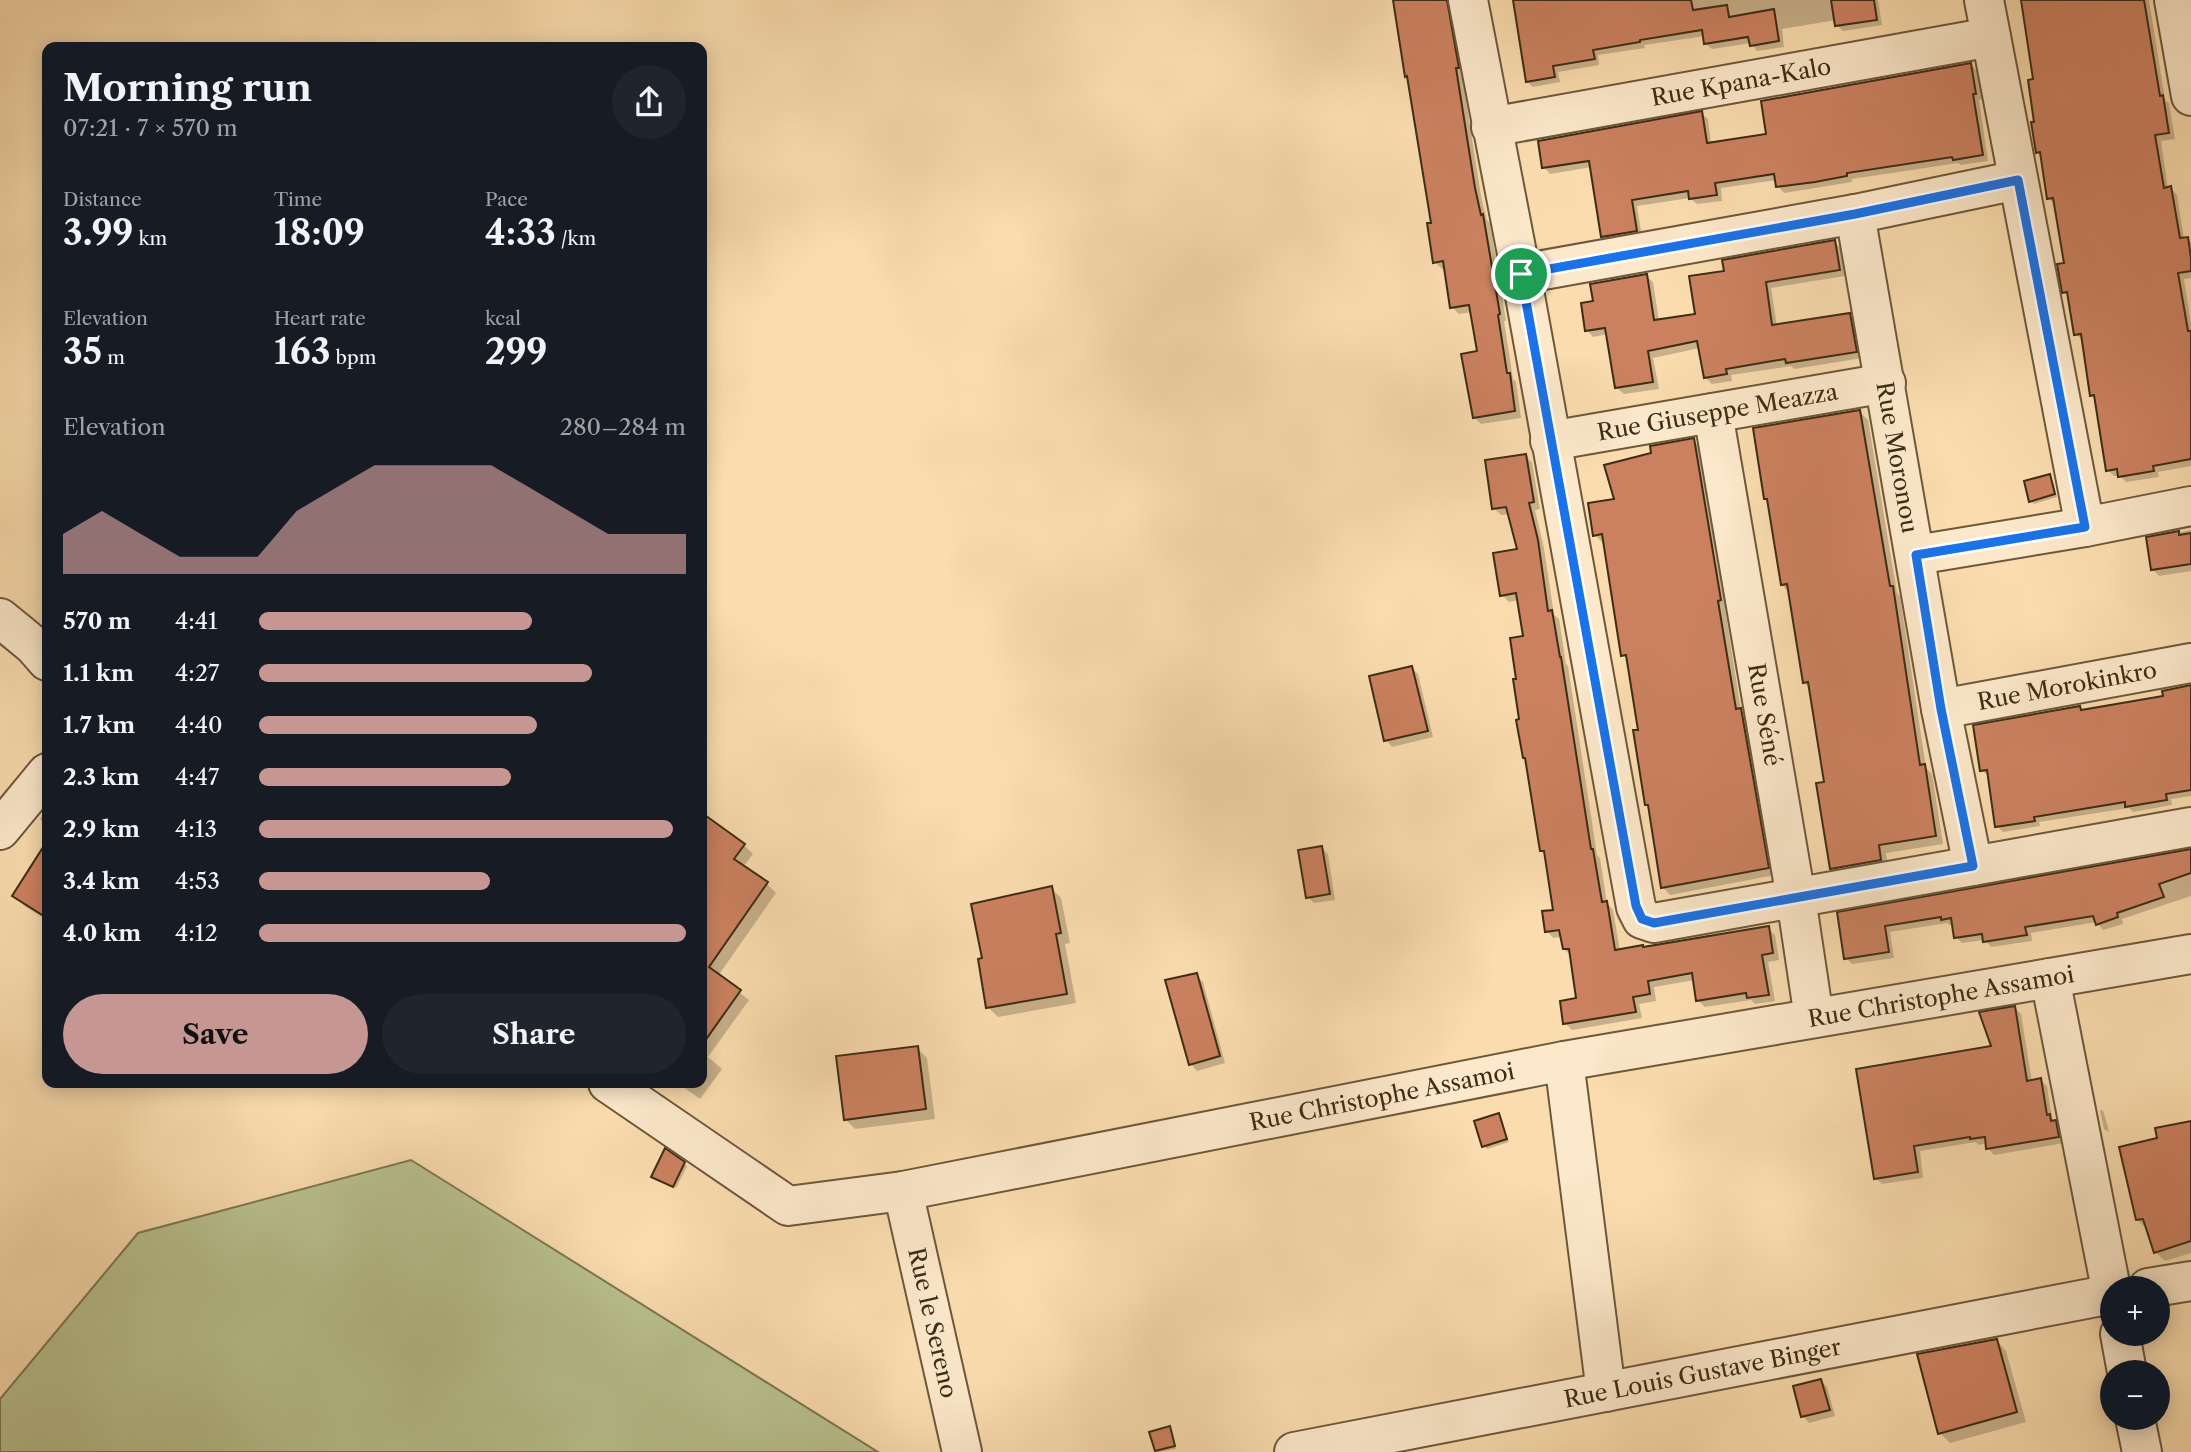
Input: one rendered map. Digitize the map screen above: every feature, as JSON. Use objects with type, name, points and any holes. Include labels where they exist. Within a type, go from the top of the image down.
[{"type":"street","points":[[1468,0],[1521,274],[1633,893],[1642,919],[1654,923],[2191,827]]},
{"type":"street","points":[[1984,0],[2085,527]]},
{"type":"street","points":[[2174,0],[2191,96]]},
{"type":"street","name":"Rue Kpana-Kalo","points":[[1491,127],[1991,37]]},
{"type":"street","points":[[1521,274],[1855,214],[2018,180]]},
{"type":"street","name":"Rue Moronou","points":[[1855,214],[1941,709],[1973,866]]},
{"type":"street","name":"Rue Giuseppe Meazza","points":[[1550,440],[1886,383]]},
{"type":"street","name":"Rue Séné","points":[[1713,413],[1797,898],[1814,1018]]},
{"type":"street","points":[[1916,555],[2191,506]]},
{"type":"street","points":[[0,618],[42,655]]},
{"type":"street","name":"Rue Morokinkro","points":[[1941,709],[2191,663]]},
{"type":"street","points":[[0,830],[42,779]]},
{"type":"street","name":"Rue Christophe Assamoi","points":[[615,1088],[788,1206],[903,1191],[1564,1060],[2191,954]]},
{"type":"street","points":[[2050,978],[2108,1276]]},
{"type":"street","points":[[1564,1060],[1606,1392]]},
{"type":"street","name":"Rue le Sereno","points":[[903,1191],[962,1452]]},
{"type":"street","points":[[2170,1284],[2191,1281]]},
{"type":"street","name":"Rue Louis Gustave Binger","points":[[1294,1452],[2100,1296]]},
{"type":"street","points":[[2137,1430],[2142,1452]]},
{"type":"green space","points":[[411,1160],[878,1452],[0,1452],[0,1399],[138,1233]]},
{"type":"building","points":[[1393,0],[1447,0],[1475,188],[1481,215],[1483,214],[1515,411],[1473,418],[1461,354],[1477,351],[1469,305],[1450,308],[1443,261],[1433,263],[1427,223],[1431,223]]},
{"type":"building","points":[[1513,0],[1691,0],[1693,10],[1727,5],[1729,17],[1774,9],[1779,41],[1750,46],[1748,37],[1704,44],[1702,30],[1640,40],[1593,50],[1595,59],[1553,66],[1555,77],[1526,82]]},
{"type":"building","points":[[1831,0],[1874,0],[1877,20],[1835,26]]},
{"type":"building","points":[[2021,0],[2144,0],[2169,133],[2155,135],[2164,188],[2171,186],[2180,238],[2188,237],[2191,258],[2191,271],[2178,273],[2188,331],[2191,331],[2191,459],[2153,466],[2154,471],[2118,477],[2117,469],[2106,471],[2094,395],[2090,396],[2081,334],[2074,335],[2067,292],[2062,293],[2057,264],[2064,263],[2053,198],[2047,199],[2040,152],[2036,153],[2028,80],[2033,79]]},
{"type":"building","points":[[1971,63],[1983,155],[1847,173],[1847,176],[1776,187],[1774,174],[1715,183],[1717,195],[1689,199],[1688,191],[1632,200],[1637,231],[1601,237],[1589,161],[1542,168],[1538,141],[1702,111],[1707,143],[1766,134],[1761,101]]},
{"type":"building","points":[[1835,240],[1840,270],[1766,282],[1772,325],[1850,313],[1857,352],[1786,363],[1785,359],[1726,369],[1727,374],[1704,378],[1697,341],[1648,351],[1653,382],[1615,388],[1605,328],[1585,331],[1581,303],[1593,301],[1590,284],[1647,274],[1654,320],[1695,314],[1689,276],[1724,271],[1722,260]]},
{"type":"building","points":[[1860,410],[1890,586],[1893,586],[1920,765],[1925,764],[1936,836],[1879,845],[1881,860],[1830,869],[1816,783],[1824,782],[1808,682],[1803,683],[1787,584],[1781,585],[1753,428]]},
{"type":"building","points":[[1694,438],[1736,709],[1741,708],[1769,868],[1661,888],[1633,730],[1638,730],[1626,655],[1621,656],[1602,534],[1593,536],[1588,503],[1614,499],[1604,465],[1651,453],[1650,446]]},
{"type":"building","points":[[1526,454],[1534,502],[1529,503],[1538,540],[1548,611],[1552,610],[1591,849],[1602,902],[1607,901],[1615,950],[1769,926],[1773,953],[1762,955],[1769,995],[1747,998],[1746,993],[1696,1001],[1692,973],[1648,981],[1650,994],[1633,997],[1636,1012],[1563,1024],[1560,1001],[1576,998],[1569,949],[1563,949],[1559,930],[1545,932],[1542,911],[1553,910],[1544,851],[1540,851],[1516,720],[1519,719],[1510,638],[1523,636],[1516,593],[1500,596],[1493,553],[1517,549],[1506,507],[1492,509],[1485,460]]},
{"type":"building","points":[[2050,474],[2055,494],[2029,502],[2024,481]]},
{"type":"building","points":[[2179,531],[2179,535],[2191,533],[2191,564],[2151,570],[2146,537]]},
{"type":"building","points":[[1412,666],[1428,731],[1384,741],[1369,676]]},
{"type":"building","points":[[2191,685],[2191,790],[2166,794],[2167,800],[2125,807],[2125,802],[2034,817],[2035,821],[1995,827],[1987,770],[1980,771],[1973,725],[2080,706],[2081,710],[2163,696],[2162,691]]},
{"type":"building","points":[[707,817],[745,844],[734,859],[768,882],[709,967],[741,990],[707,1038]]},
{"type":"building","points":[[1322,846],[1330,894],[1306,898],[1298,850]]},
{"type":"building","points":[[42,849],[42,915],[12,896]]},
{"type":"building","points":[[2191,849],[2191,873],[2159,884],[2164,897],[2117,913],[2118,917],[2096,925],[2093,916],[2025,927],[2027,935],[1983,942],[1982,934],[1954,938],[1951,918],[1941,920],[1941,917],[1885,926],[1889,952],[1844,959],[1837,912]]},
{"type":"building","points":[[1052,886],[1061,933],[1056,934],[1067,994],[986,1008],[978,959],[982,958],[971,904]]},
{"type":"building","points":[[1197,973],[1220,1056],[1189,1065],[1165,980]]},
{"type":"building","points":[[2015,1006],[2027,1081],[2041,1078],[2047,1115],[2050,1114],[2051,1121],[2056,1120],[2059,1137],[1986,1149],[1985,1137],[1914,1146],[1918,1172],[1874,1179],[1856,1069],[1991,1046],[1979,1012]]},
{"type":"building","points":[[918,1046],[926,1109],[844,1120],[836,1056]]},
{"type":"building","points":[[1499,1113],[1507,1139],[1482,1147],[1474,1121]]},
{"type":"building","points":[[2191,1121],[2191,1241],[2154,1253],[2143,1219],[2136,1220],[2119,1147],[2157,1138],[2155,1128]]},
{"type":"building","points":[[665,1148],[685,1162],[673,1187],[651,1177]]},
{"type":"building","points":[[1997,1339],[2017,1412],[1938,1434],[1917,1354]]},
{"type":"building","points":[[1821,1379],[1830,1410],[1801,1417],[1793,1386]]},
{"type":"building","points":[[1170,1426],[1175,1446],[1155,1451],[1149,1432]]},
{"type":"route","points":[[2018,180],[2085,527],[1916,555],[1941,709],[1973,866],[1654,923],[1642,919],[1636,906],[1521,274],[1855,214],[2018,180]]}]
